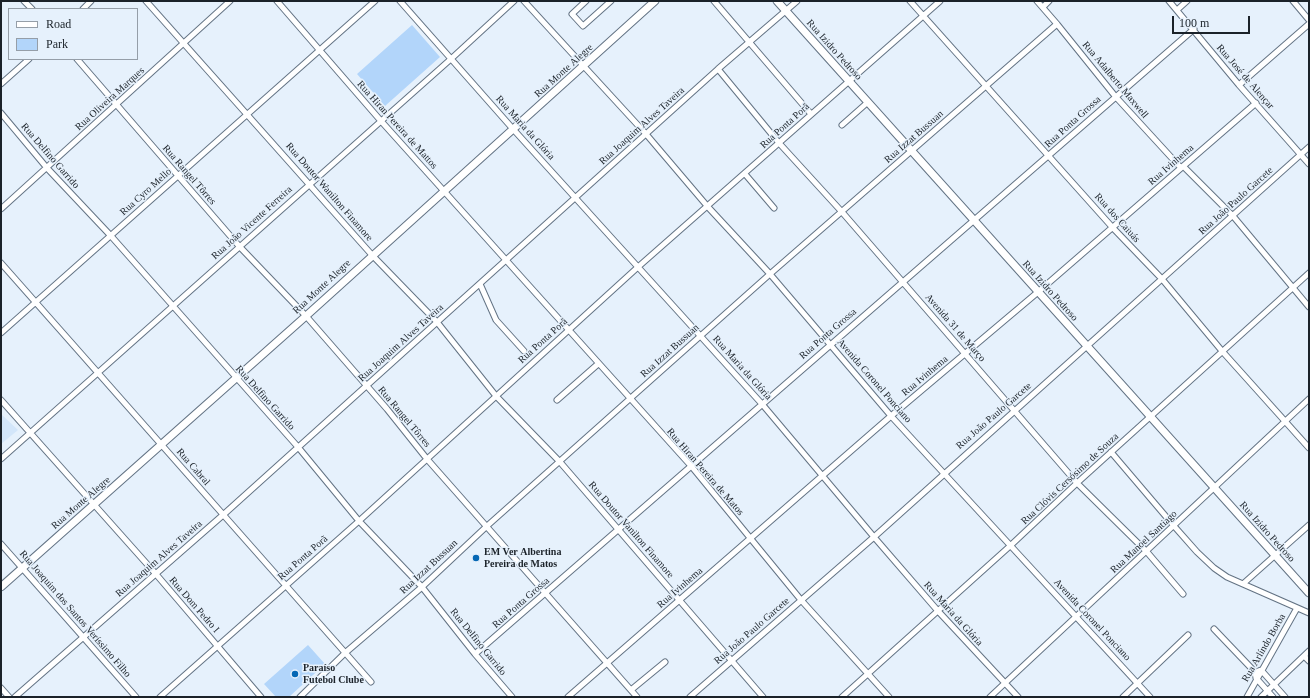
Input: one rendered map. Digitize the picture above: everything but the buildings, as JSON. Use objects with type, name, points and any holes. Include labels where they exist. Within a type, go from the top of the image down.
[{"type":"street","name":"Rua Doutor Wanilton Finamore","points":[[146,1],[185,43],[372,255],[437,322],[496,396]]},
{"type":"street","name":"Rua Oliveira Marques","points":[[1,209],[230,1]]},
{"type":"street","name":"Rua Hiran Pereira de Mattos","points":[[277,1],[381,121],[506,260]]},
{"type":"street","name":"Rua Cyro Mello","points":[[1,333],[375,1]]},
{"type":"street","name":"Rua Maria da Glória","points":[[400,1],[452,58],[513,129],[762,404],[874,538],[938,611],[1018,697]]},
{"type":"street","name":"Rua João Vicente Ferreira","points":[[1,458],[173,307],[239,246],[452,58],[514,1]]},
{"type":"street","name":"Avenida Coronel Ponciano","points":[[524,1],[585,66],[646,134],[708,207],[770,274],[891,416],[944,472],[1010,546],[1077,616],[1150,697]]},
{"type":"street","points":[[586,1],[572,14],[583,26],[611,1]]},
{"type":"street","name":"Rua Monte Alegre","points":[[1,587],[236,379],[656,1]]},
{"type":"street","points":[[714,1],[811,114]]},
{"type":"street","name":"Rua Izidro Pedroso","points":[[777,1],[1309,594]]},
{"type":"street","name":"Rua Joaquim Alves Taveira","points":[[15,697],[155,573],[224,515],[718,69],[797,1]]},
{"type":"street","name":"Rua dos Caiuás","points":[[910,1],[1113,228],[1162,279],[1222,351],[1309,448]]},
{"type":"street","name":"Rua Ponta Porã","points":[[160,697],[359,521],[638,266],[708,207],[848,80],[940,1]]},
{"type":"street","name":"Rua Adalberto Maxwell","points":[[1037,1],[1115,96],[1182,167],[1233,216],[1309,307]]},
{"type":"street","points":[[1043,7],[1049,1]]},
{"type":"street","name":"Rua José de Alençar","points":[[1169,1],[1194,29],[1239,85],[1309,164]]},
{"type":"street","points":[[1176,10],[1187,1]]},
{"type":"street","points":[[1292,1],[1309,20]]},
{"type":"street","name":"Rua Izzat Bussuan","points":[[300,697],[345,653],[422,587],[487,526],[770,274],[987,87],[1057,24]]},
{"type":"street","points":[[1239,85],[1309,24]]},
{"type":"street","name":"Rua Ponta Grossa","points":[[475,654],[619,528],[692,467],[762,404],[1115,96],[1194,29]]},
{"type":"street","points":[[1,84],[28,60]]},
{"type":"street","name":"Rua Rangel Tôrres","points":[[78,60],[116,106],[239,246],[306,316],[427,459],[637,697]]},
{"type":"street","name":"Avenida 31 de Março","points":[[718,69],[779,143],[842,212],[1077,483],[1147,552],[1183,594]]},
{"type":"street","points":[[842,125],[868,102]]},
{"type":"street","name":"Rua Ivinhema","points":[[568,697],[891,416],[1113,228],[1256,103]]},
{"type":"street","name":"Rua Delfino Garrido","points":[[1,114],[47,168],[111,236],[236,379],[298,447],[359,521],[422,587],[475,654],[512,697]]},
{"type":"street","name":"Rua João Paulo Garcete","points":[[690,697],[874,538],[944,472],[1088,347],[1309,147]]},
{"type":"street","points":[[745,174],[774,208]]},
{"type":"street","name":"Rua Hiran Pereira de Matos","points":[[506,260],[629,400],[692,467],[801,600],[889,697]]},
{"type":"street","name":"Rua Cabral","points":[[1,263],[371,682]]},
{"type":"street","name":"Rua Clóvis Cersósimo de Souza","points":[[842,697],[1309,273]]},
{"type":"street","points":[[480,284],[496,320],[524,351]]},
{"type":"street","points":[[557,400],[598,364]]},
{"type":"street","name":"Rua Doutor Vanilton Finamore","points":[[496,396],[560,462],[619,528],[763,697]]},
{"type":"street","name":"Rua Dom Pedro I","points":[[1,400],[155,573],[261,697]]},
{"type":"street","name":"Rua Manoel Santiago","points":[[990,697],[1309,400]]},
{"type":"street","points":[[1111,452],[1197,552],[1214,568],[1228,576],[1309,613]]},
{"type":"street","points":[[1244,583],[1309,525]]},
{"type":"street","name":"Rua Joaquim dos Santos Veríssimo Filho","points":[[1,544],[136,697]]},
{"type":"street","name":"Rua Arlíndo Borba","points":[[1258,671],[1297,608]]},
{"type":"street","points":[[1214,629],[1285,697]]},
{"type":"street","points":[[1123,697],[1188,635]]},
{"type":"street","points":[[1261,697],[1309,651]]},
{"type":"street","points":[[1304,656],[1309,661]]},
{"type":"street","points":[[631,690],[665,662]]},
{"type":"street","points":[[1258,671],[1256,678],[1273,697]]},
{"type":"street","name":"Rua Arlíndo Borba","points":[[1247,697],[1256,678]]},
{"type":"street","points":[[1,688],[9,697]]},
{"type":"shaded area","points":[[1,414],[18,430],[1,444]]},
{"type":"green space","points":[[412,25],[440,57],[385,106],[357,74]]},
{"type":"green space","name":"Paraíso Futebol Clube","points":[[308,645],[325,664],[289,697],[276,697],[264,684]]},
{"type":"place","name":"EM Ver Albertina Pereira de Matos","points":[[476,558]]},
{"type":"place","name":"Paraíso Futebol Clube","points":[[295,674]]}]
